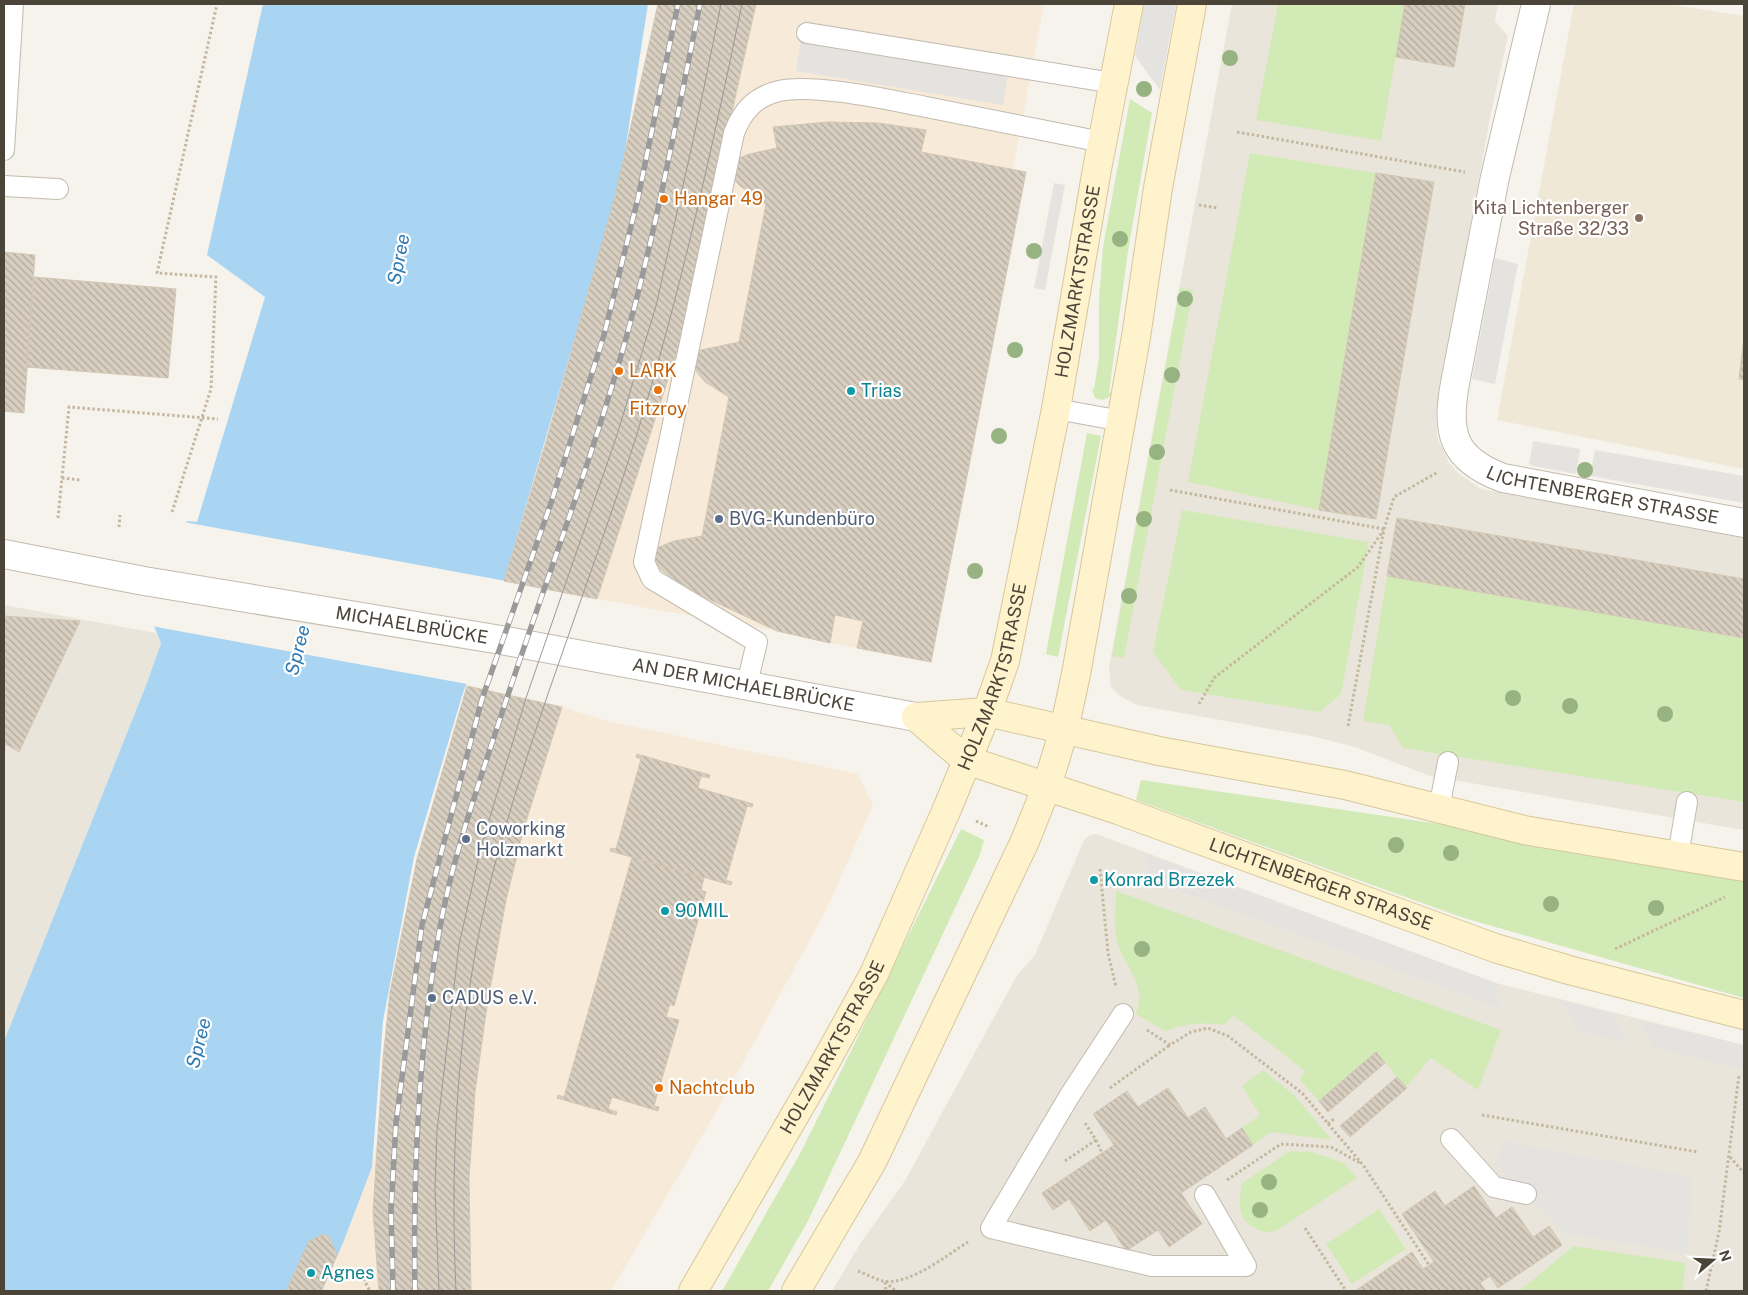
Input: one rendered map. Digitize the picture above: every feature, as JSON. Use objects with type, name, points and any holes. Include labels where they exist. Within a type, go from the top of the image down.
[{"type":"main road","name":"HOLZMARKTSTRASSE","points":[[693,1291],[822,1070],[874,974],[947,809],[987,712],[1005,661],[1056,409],[1102,142],[1129,4]]},
{"type":"main road","points":[[796,1291],[872,1162],[1014,864],[1047,786],[1064,730],[1076,674],[1122,421],[1158,188],[1192,4]]},
{"type":"main road","points":[[987,712],[1159,751],[1345,785],[1524,830],[1744,868]]},
{"type":"main road","name":"AN DER MICHAELBRÜCKE","points":[[916,717],[987,712]]},
{"type":"main road","name":"LICHTENBERGER STRASSE","points":[[916,717],[966,760],[1047,786],[1495,948],[1569,970],[1744,1015]]},
{"type":"street","points":[[1465,457],[1454,437],[1450,411],[1495,177],[1536,4]]},
{"type":"street","name":"LICHTENBERGER STRASSE","points":[[1465,457],[1484,471],[1503,478],[1744,523]]},
{"type":"street","name":"MICHAELBRÜCKE","points":[[4,554],[144,581],[501,640]]},
{"type":"street","name":"AN DER MICHAELBRÜCKE","points":[[501,640],[747,684],[916,717]]},
{"type":"lane","points":[[4,150],[13,4]]},
{"type":"lane","points":[[807,33],[1113,83]]},
{"type":"lane","points":[[747,684],[757,642],[652,579],[644,562],[734,134],[742,114],[757,100],[778,91],[806,90],[880,98],[1102,142]]},
{"type":"lane","points":[[4,186],[58,190]]},
{"type":"lane","points":[[1056,409],[1122,421]]},
{"type":"lane","points":[[1440,808],[1448,762]]},
{"type":"lane","points":[[1678,856],[1687,802]]},
{"type":"lane","points":[[1123,1014],[1070,1095],[991,1228],[1152,1266],[1246,1266],[1205,1195]]},
{"type":"lane","points":[[1451,1139],[1494,1186],[1526,1194]]},
{"type":"path","points":[[172,512],[211,389],[217,287],[216,277],[158,273],[217,4]]},
{"type":"path","points":[[1237,132],[1495,177]]},
{"type":"path","points":[[1199,204],[1218,208]]},
{"type":"path","points":[[58,518],[69,407],[218,419]]},
{"type":"path","points":[[1348,726],[1384,529],[1394,497],[1465,457]]},
{"type":"path","points":[[62,478],[80,480]]},
{"type":"path","points":[[1170,490],[1384,529]]},
{"type":"path","points":[[119,527],[120,515]]},
{"type":"path","points":[[1199,704],[1214,678],[1358,567],[1384,529]]},
{"type":"path","points":[[1100,869],[1108,953],[1123,1014],[1170,1045]]},
{"type":"path","points":[[1613,950],[1727,897]]},
{"type":"path","points":[[1108,1089],[1191,1032],[1208,1028],[1228,1036],[1302,1093],[1363,1165],[1429,1265]]},
{"type":"path","points":[[1706,1291],[1719,1232],[1739,1075]]},
{"type":"path","points":[[1482,1115],[1698,1152]]},
{"type":"path","points":[[1328,1124],[1334,1119]]},
{"type":"path","points":[[1096,1140],[1102,1153]]},
{"type":"path","points":[[1205,1195],[1280,1144],[1331,1146],[1363,1165]]},
{"type":"path","points":[[1729,1157],[1744,1173]]},
{"type":"path","points":[[884,1281],[901,1279],[920,1272],[991,1228]]},
{"type":"path","points":[[1305,1228],[1345,1291]]},
{"type":"path","points":[[858,1271],[884,1281],[896,1291]]},
{"type":"path","points":[[342,1281],[350,1274],[363,1278],[370,1291]]},
{"type":"path","points":[[884,1281],[886,1291]]},
{"type":"shaded area","name":"Trias","points":[[756,4],[1044,4],[1013,169],[1026,172],[931,662],[777,631],[597,599],[682,336]]},
{"type":"shaded area","points":[[1144,4],[1176,4],[1160,90],[1135,56]]},
{"type":"shaded area","points":[[1232,4],[1498,4],[1495,21],[1508,36],[1490,118],[1436,413],[1437,437],[1449,463],[1459,474],[1481,489],[1744,538],[1744,830],[1430,776],[1355,747],[1316,737],[1137,705],[1120,696],[1111,687],[1109,667]]},
{"type":"shaded area","name":"Kita Lichtenberger Straße 32/33","points":[[1574,4],[1667,4],[1744,16],[1744,469],[1497,420]]},
{"type":"shaded area","points":[[804,21],[1011,55],[1003,105],[796,71]]},
{"type":"shaded area","points":[[1054,183],[1065,185],[1045,290],[1034,288]]},
{"type":"shaded area","points":[[1495,258],[1518,264],[1495,384],[1472,379]]},
{"type":"shaded area","points":[[1533,441],[1580,449],[1576,474],[1529,465]]},
{"type":"shaded area","points":[[1595,450],[1744,476],[1744,503],[1590,476]]},
{"type":"shaded area","points":[[4,605],[156,633],[161,643],[147,683],[4,1041]]},
{"type":"shaded area","points":[[467,687],[562,707],[607,721],[858,774],[873,805],[826,910],[716,1112],[611,1291],[322,1291],[343,1243],[372,1167]]},
{"type":"shaded area","points":[[1096,834],[1496,983],[1744,1045],[1744,1291],[832,1291],[860,1244],[906,1179],[1016,977],[1035,955],[1084,840],[1090,835]]},
{"type":"shaded area","points":[[1146,854],[1496,983],[1499,1008],[1149,880]]},
{"type":"shaded area","points":[[1561,1000],[1611,1013],[1629,1043],[1580,1031]]},
{"type":"shaded area","points":[[1638,1020],[1744,1045],[1744,1070],[1652,1047]]},
{"type":"shaded area","points":[[1504,1141],[1693,1177],[1687,1253],[1564,1233],[1543,1210],[1496,1166]]},
{"type":"green space","points":[[1278,4],[1405,4],[1381,141],[1256,120]]},
{"type":"green space","points":[[1130,99],[1152,113],[1128,251],[1109,392],[1112,394],[1107,399],[1100,399],[1095,398],[1092,389],[1094,389],[1099,358],[1099,299],[1103,247]]},
{"type":"green space","points":[[1250,153],[1376,173],[1319,510],[1188,482]]},
{"type":"green space","points":[[1180,288],[1193,290],[1124,658],[1112,656]]},
{"type":"green space","points":[[1087,433],[1101,436],[1058,657],[1046,654]]},
{"type":"green space","points":[[1182,510],[1369,542],[1341,694],[1320,712],[1181,690],[1153,652]]},
{"type":"green space","points":[[1387,576],[1744,638],[1744,802],[1403,748],[1389,725],[1363,721]]},
{"type":"green space","points":[[1141,780],[1446,825],[1744,876],[1744,998],[1464,918],[1136,800]]},
{"type":"green space","points":[[961,829],[984,840],[979,857],[809,1219],[768,1291],[722,1291],[801,1152]]},
{"type":"green space","points":[[1116,891],[1501,1030],[1478,1090],[1431,1058],[1406,1087],[1376,1052],[1319,1101],[1299,1079],[1305,1071],[1233,1015],[1225,1025],[1195,1024],[1165,1031],[1136,1014],[1139,1003],[1137,985],[1116,936]]},
{"type":"green space","points":[[1263,1070],[1294,1095],[1332,1140],[1271,1132],[1253,1145],[1242,1128],[1260,1115],[1242,1086]]},
{"type":"green space","points":[[1290,1151],[1312,1152],[1344,1163],[1357,1178],[1276,1231],[1266,1232],[1256,1229],[1245,1221],[1240,1210],[1242,1183]]},
{"type":"green space","points":[[1379,1209],[1406,1249],[1352,1284],[1326,1244]]},
{"type":"green space","points":[[1574,1246],[1686,1263],[1682,1291],[1519,1291]]},
{"type":"water","name":"Spree","points":[[263,4],[648,4],[620,183],[504,581],[462,696],[414,857],[383,1021],[372,1167],[343,1243],[322,1291],[4,1291],[4,1041],[147,683],[161,643],[154,626],[187,521],[197,522],[265,297],[207,255]]},
{"type":"pier","points":[[184,522],[506,581],[469,686],[467,684],[151,626]]},
{"type":"building","points":[[658,4],[756,4],[682,336],[597,599],[504,581],[545,445],[616,193]]},
{"type":"building","points":[[1405,4],[1465,4],[1454,67],[1396,57]]},
{"type":"building","name":"Trias","points":[[828,122],[878,123],[926,130],[921,152],[1026,172],[931,662],[857,648],[863,621],[835,615],[830,643],[777,631],[691,591],[660,569],[655,561],[654,554],[659,547],[674,541],[702,536],[729,397],[705,382],[692,366],[695,353],[739,342],[766,204],[740,186],[734,179],[735,160],[749,154],[777,148],[773,127]]},
{"type":"building","points":[[1376,173],[1434,182],[1376,519],[1319,510]]},
{"type":"building","points":[[4,252],[35,255],[24,413],[4,411]]},
{"type":"building","points":[[34,277],[176,289],[168,378],[26,367]]},
{"type":"building","points":[[1744,338],[1744,380],[1739,379]]},
{"type":"building","points":[[1397,518],[1744,579],[1744,638],[1387,576]]},
{"type":"building","points":[[4,616],[80,621],[19,752],[6,744],[4,748]]},
{"type":"building","points":[[467,686],[562,707],[524,828],[506,900],[487,1006],[475,1092],[469,1178],[471,1291],[379,1291],[373,1211],[383,1059],[390,992],[417,859]]},
{"type":"building","points":[[637,754],[710,775],[709,778],[701,776],[698,788],[753,804],[752,807],[747,806],[726,880],[732,882],[731,885],[610,851],[611,848],[616,849],[641,759],[636,757]]},
{"type":"building","points":[[632,857],[704,878],[701,890],[706,892],[674,1006],[670,1004],[666,1017],[679,1020],[654,1106],[659,1107],[658,1111],[612,1097],[608,1109],[617,1112],[616,1115],[557,1098],[558,1095],[564,1097]]},
{"type":"building","points":[[1376,1052],[1385,1063],[1328,1112],[1319,1101]]},
{"type":"building","points":[[1397,1077],[1407,1088],[1350,1137],[1340,1126]]},
{"type":"building","points":[[1168,1088],[1188,1118],[1205,1107],[1226,1139],[1242,1128],[1253,1145],[1181,1193],[1202,1224],[1169,1247],[1158,1230],[1126,1251],[1106,1220],[1090,1231],[1069,1199],[1053,1210],[1042,1193],[1114,1145],[1093,1114],[1127,1091],[1138,1107]]},
{"type":"building","points":[[1474,1186],[1496,1218],[1512,1207],[1533,1237],[1549,1226],[1562,1245],[1498,1288],[1490,1276],[1480,1283],[1486,1291],[1355,1291],[1412,1252],[1423,1269],[1434,1262],[1402,1214],[1435,1191],[1445,1206]]},
{"type":"building","name":"Agnes","points":[[324,1234],[330,1238],[337,1255],[321,1291],[286,1291],[309,1241]]},
{"type":"tram line","points":[[439,1291],[435,1190],[437,1131],[459,945],[481,847],[526,698],[617,435],[656,306],[721,4]]},
{"type":"tram line","points":[[456,1291],[454,1180],[460,1068],[474,958],[485,903],[514,797],[602,540],[652,384],[694,222],[742,4]]},
{"type":"railway","points":[[393,1291],[391,1210],[396,1123],[422,925],[482,699],[551,503],[604,335],[638,198],[678,4]]},
{"type":"railway","points":[[415,1291],[418,1111],[426,1022],[444,907],[472,804],[611,391],[625,342],[656,216],[700,4]]},
{"type":"place","name":"Hangar 49","points":[[664,199]]},
{"type":"place","name":"Kita Lichtenberger Straße 32/33","points":[[1639,218]]},
{"type":"place","name":"LARK","points":[[619,371]]},
{"type":"place","name":"Fitzroy","points":[[658,390]]},
{"type":"place","name":"Trias","points":[[851,391]]},
{"type":"place","name":"BVG-Kundenbüro","points":[[719,519]]},
{"type":"place","name":"Coworking Holzmarkt","points":[[466,839]]},
{"type":"place","name":"Konrad Brzezek","points":[[1094,880]]},
{"type":"place","name":"90MIL","points":[[665,911]]},
{"type":"place","name":"CADUS e.V.","points":[[432,998]]},
{"type":"place","name":"Nachtclub","points":[[659,1088]]},
{"type":"place","name":"Agnes","points":[[311,1273]]}]
